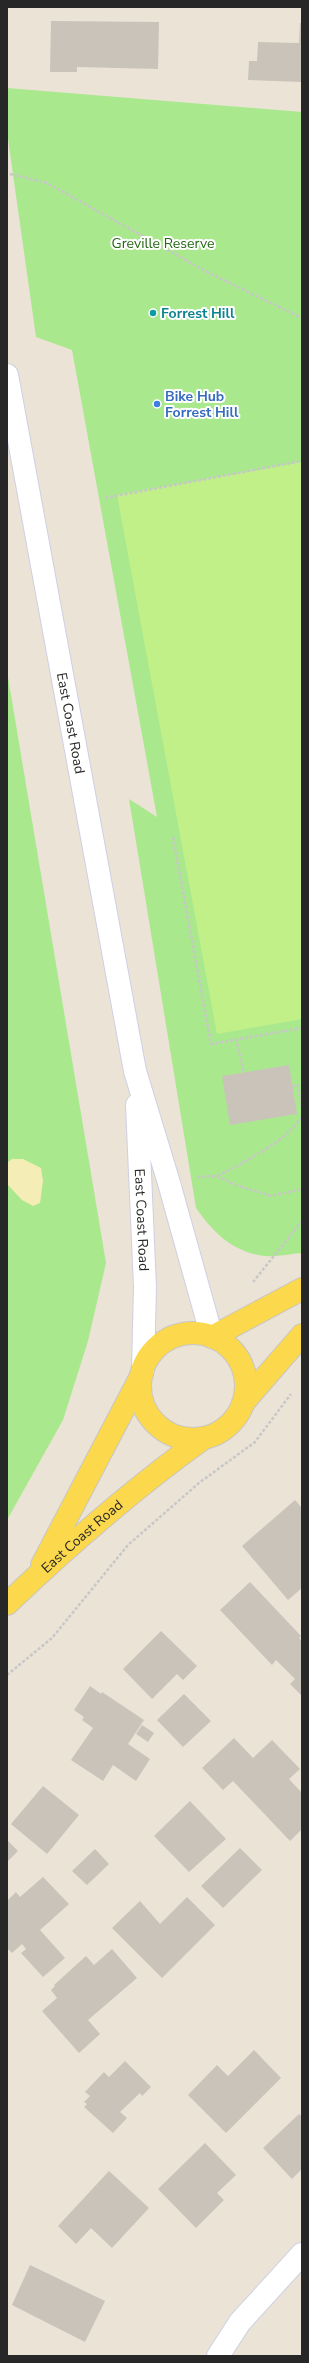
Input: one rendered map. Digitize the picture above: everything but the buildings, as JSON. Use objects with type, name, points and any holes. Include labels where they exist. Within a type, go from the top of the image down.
[{"type":"main road","name":"East Coast Road","points":[[7,375],[135,1072],[169,1183],[212,1337]]},
{"type":"main road","name":"East Coast Road","points":[[36,1577],[143,1371],[145,1287],[135,1072]]},
{"type":"main road","points":[[212,1337],[302,1289]]},
{"type":"main road","points":[[244,1403],[246,1387],[244,1371],[237,1357],[226,1344],[212,1337],[194,1333],[177,1336],[163,1343],[151,1354],[143,1371],[140,1391],[145,1408],[155,1423],[169,1433],[186,1439],[204,1438],[217,1434],[228,1426],[237,1416],[244,1403],[302,1335]]},
{"type":"main road","name":"East Coast Road","points":[[7,1604],[152,1476],[204,1438]]},
{"type":"main road","points":[[218,2356],[240,2322],[302,2254]]},
{"type":"path","points":[[10,174],[46,183],[209,273],[302,318]]},
{"type":"path","points":[[105,498],[302,461]]},
{"type":"path","points":[[173,836],[211,1044],[302,1028]]},
{"type":"path","points":[[236,1039],[244,1073]]},
{"type":"path","points":[[292,1086],[298,1085],[302,1108]]},
{"type":"path","points":[[218,1176],[268,1147],[294,1127],[302,1117]]},
{"type":"path","points":[[169,1183],[209,1175],[218,1176],[236,1186],[271,1196],[302,1189]]},
{"type":"path","points":[[249,1287],[272,1256],[302,1221]]},
{"type":"path","points":[[7,1675],[52,1638],[128,1545],[199,1483],[255,1442],[293,1392]]},
{"type":"green space","name":"Greville Reserve","points":[[7,88],[302,112],[302,1253],[265,1256],[253,1254],[233,1246],[217,1233],[196,1208],[129,799],[157,817],[72,350],[36,337],[7,132]]},
{"type":"green space","points":[[302,462],[302,1019],[217,1034],[117,495]]},
{"type":"green space","points":[[7,671],[106,1263],[88,1341],[63,1420],[7,1520]]},
{"type":"sand","points":[[12,1159],[23,1159],[41,1168],[43,1181],[40,1203],[33,1206],[22,1200],[7,1184],[7,1163]]},
{"type":"place","name":"Forrest Hill","points":[[153,313]]},
{"type":"place","name":"Bike Hub Forrest Hill","points":[[157,404]]}]
